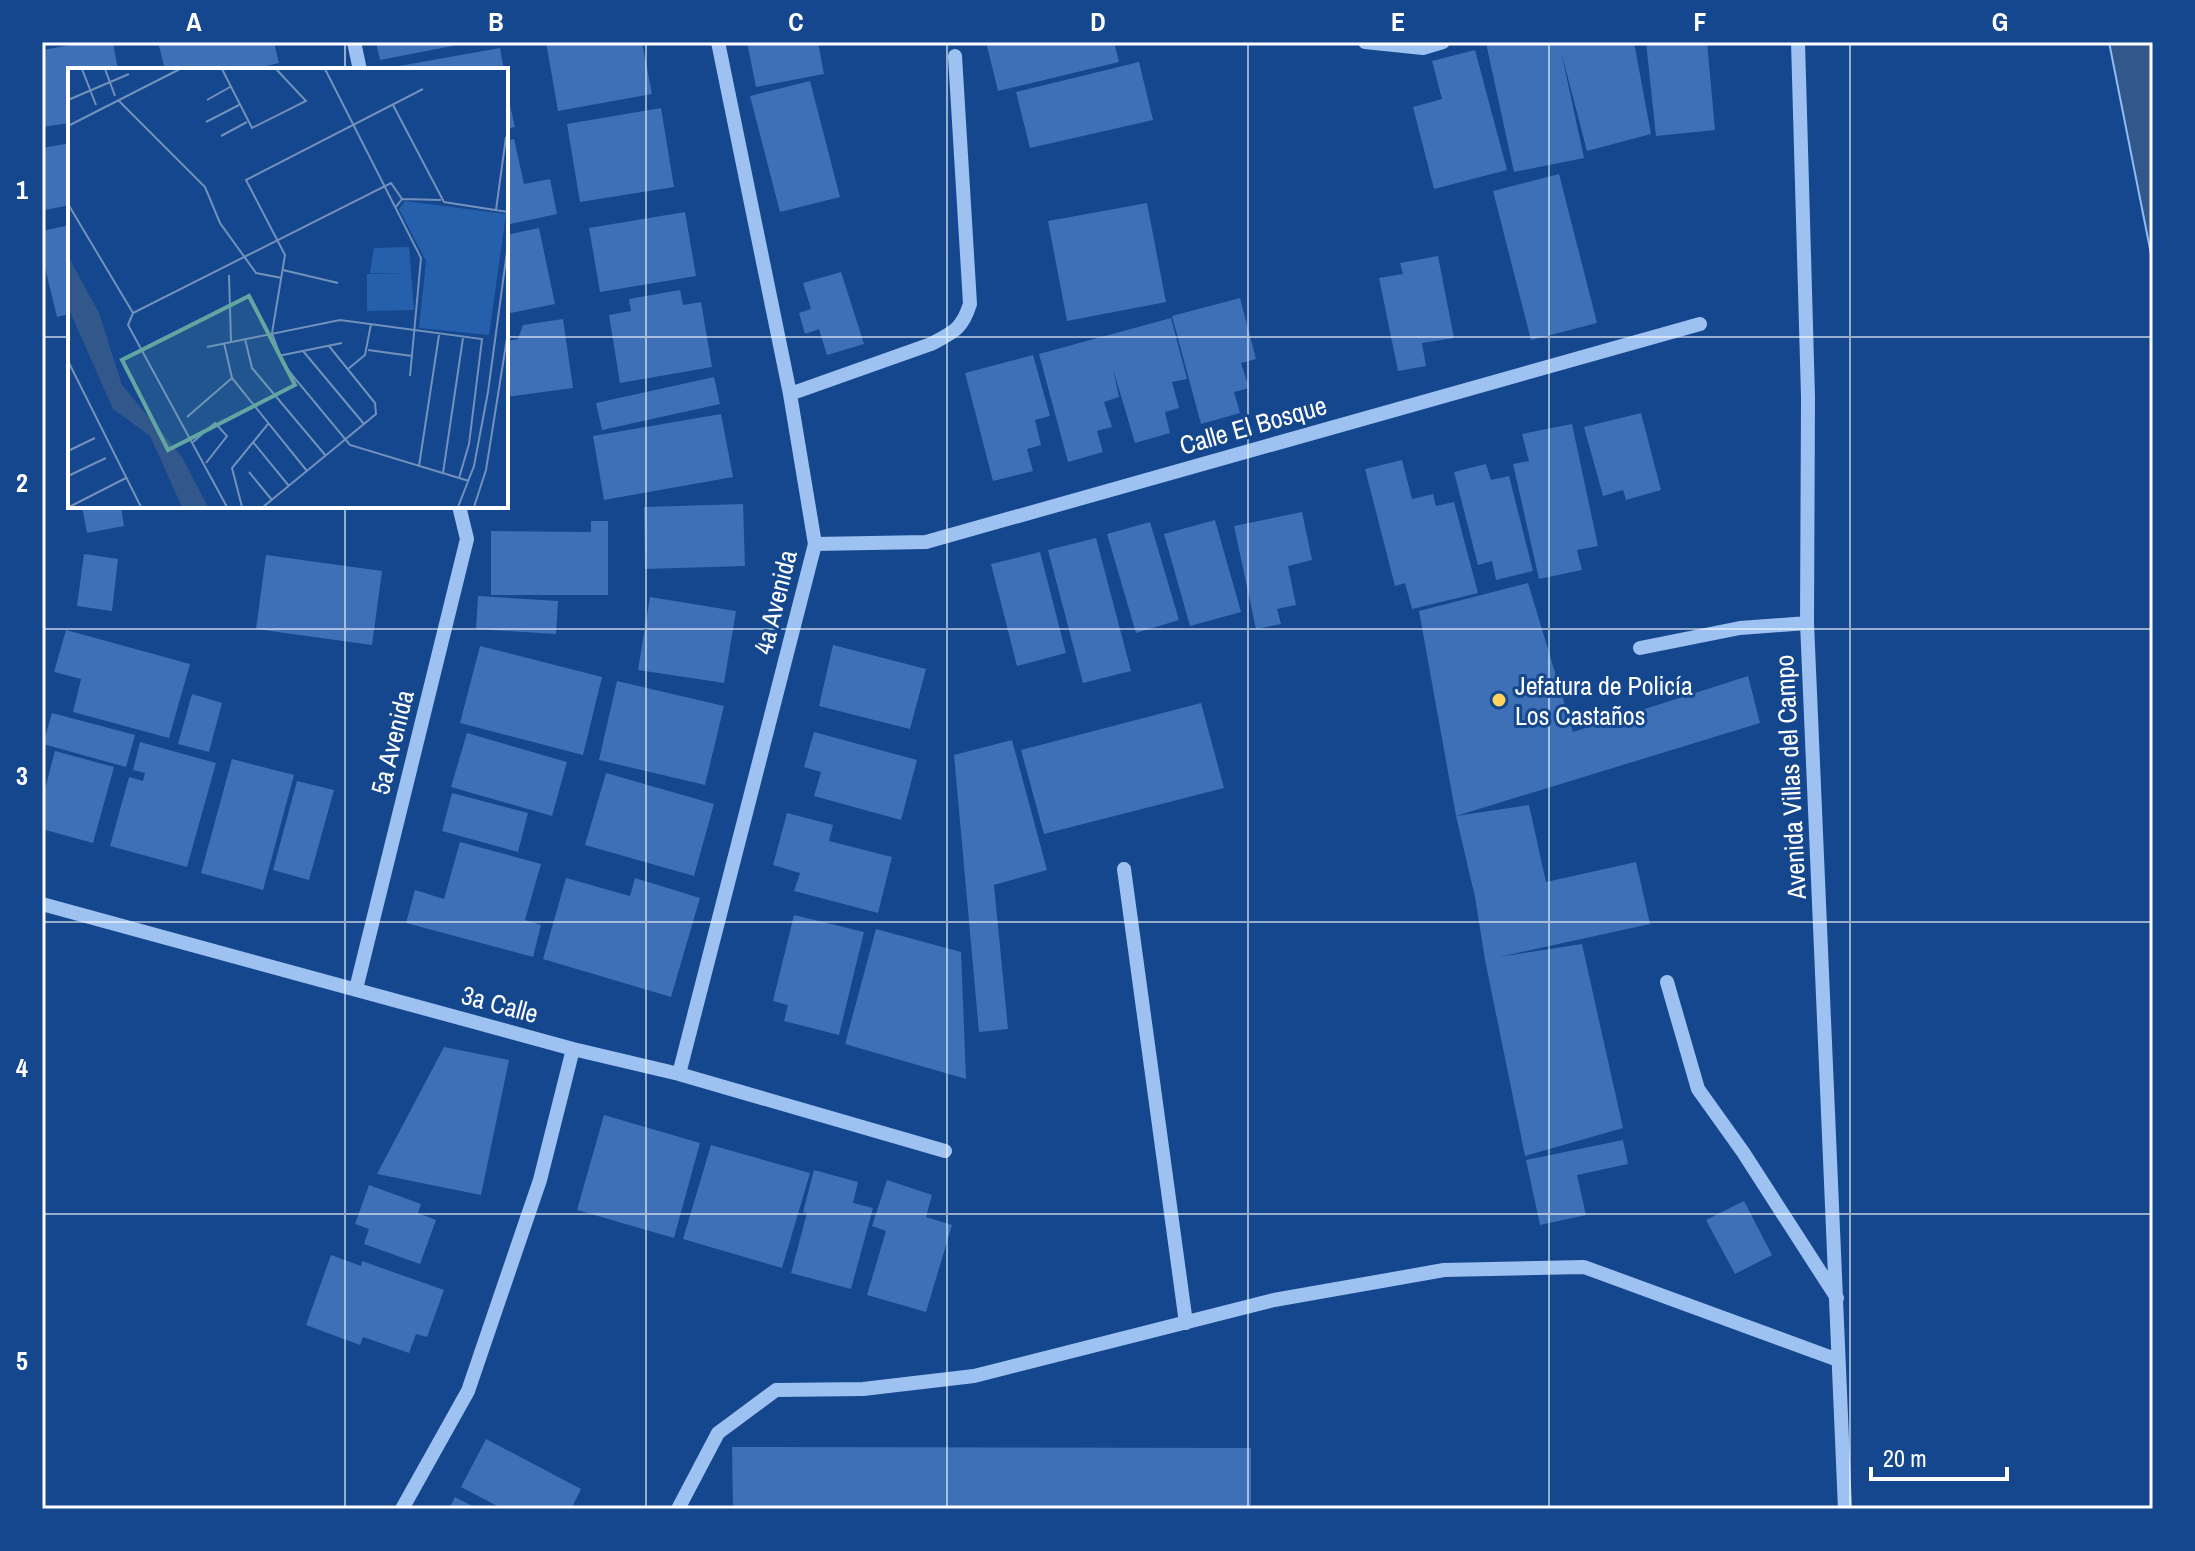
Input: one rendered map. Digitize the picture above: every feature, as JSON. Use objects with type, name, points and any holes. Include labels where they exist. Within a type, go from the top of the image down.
[{"type":"street","points":[[354,42],[360,68]]},
{"type":"street","name":"4a Avenida","points":[[679,1074],[815,544],[790,394],[718,42]]},
{"type":"street","points":[[1365,42],[1423,48],[1443,42]]},
{"type":"street","name":"Avenida Villas del Campo","points":[[1798,42],[1808,397],[1807,623],[1845,1509]]},
{"type":"street","points":[[790,394],[931,344],[964,323],[970,304],[955,56]]},
{"type":"street","name":"Calle El Bosque","points":[[815,544],[926,542],[1700,324]]},
{"type":"street","name":"5a Avenida","points":[[356,989],[467,539],[459,508]]},
{"type":"street","points":[[1640,648],[1740,628],[1807,623]]},
{"type":"street","points":[[1124,869],[1186,1323]]},
{"type":"street","name":"3a Calle","points":[[42,904],[573,1049],[679,1074],[945,1151]]},
{"type":"street","points":[[1667,982],[1698,1089],[1743,1152],[1837,1298]]},
{"type":"street","points":[[402,1509],[468,1391],[540,1180],[573,1049]]},
{"type":"street","points":[[678,1509],[718,1433],[776,1390],[863,1389],[974,1376],[1274,1300],[1444,1270],[1584,1267],[1838,1360]]},
{"type":"water","points":[[2109,42],[2153,42],[2153,264]]},
{"type":"building","points":[[89,42],[113,42],[118,68],[68,68],[68,123],[42,127],[42,50]]},
{"type":"building","points":[[158,42],[274,42],[279,63],[257,68],[164,68]]},
{"type":"building","points":[[376,42],[468,42],[468,43],[380,60]]},
{"type":"building","points":[[546,42],[642,42],[652,94],[558,111]]},
{"type":"building","points":[[747,42],[818,42],[824,74],[756,87]]},
{"type":"building","points":[[986,42],[1114,42],[1119,62],[998,91]]},
{"type":"building","points":[[1634,42],[1651,134],[1587,151],[1561,51],[1584,158],[1514,172],[1486,43]]},
{"type":"building","points":[[1646,42],[1707,42],[1715,130],[1656,136]]},
{"type":"building","points":[[500,48],[504,68],[388,68]]},
{"type":"building","points":[[1475,50],[1507,170],[1434,189],[1413,107],[1442,99],[1432,61]]},
{"type":"building","points":[[1139,62],[1153,120],[1030,148],[1016,92]]},
{"type":"building","points":[[810,81],[840,197],[780,212],[750,96]]},
{"type":"building","points":[[508,97],[515,127],[508,129]]},
{"type":"building","points":[[661,108],[674,187],[580,202],[567,124]]},
{"type":"building","points":[[514,139],[524,184],[550,179],[557,214],[508,225],[508,140]]},
{"type":"building","points":[[68,143],[68,205],[45,210],[42,148]]},
{"type":"building","points":[[1559,174],[1597,323],[1531,340],[1493,191]]},
{"type":"building","points":[[1147,203],[1166,302],[1067,321],[1048,221]]},
{"type":"building","points":[[685,212],[696,276],[600,292],[589,228]]},
{"type":"building","points":[[68,225],[68,314],[57,317],[42,255],[42,231]]},
{"type":"building","points":[[539,228],[555,304],[508,314],[508,235]]},
{"type":"building","points":[[1438,256],[1454,338],[1422,343],[1426,366],[1398,371],[1379,278],[1403,274],[1400,263]]},
{"type":"building","points":[[841,272],[864,344],[827,355],[819,329],[805,334],[799,313],[811,309],[803,283]]},
{"type":"building","points":[[680,290],[683,305],[701,302],[712,367],[620,383],[609,315],[631,311],[629,299]]},
{"type":"building","points":[[1240,298],[1256,359],[1241,363],[1249,388],[1234,392],[1240,413],[1201,424],[1172,316]]},
{"type":"building","points":[[1171,318],[1187,379],[1172,382],[1179,408],[1165,412],[1170,433],[1135,443],[1113,369],[1119,397],[1104,402],[1112,427],[1097,431],[1103,452],[1068,462],[1039,354]]},
{"type":"building","points":[[563,319],[573,388],[508,397],[508,341],[518,339],[523,325]]},
{"type":"building","points":[[1033,355],[1050,416],[1035,420],[1041,445],[1027,449],[1033,471],[993,481],[965,373]]},
{"type":"building","points":[[714,377],[720,404],[602,430],[596,403]]},
{"type":"building","points":[[1641,413],[1661,490],[1626,500],[1623,490],[1603,496],[1584,427]]},
{"type":"building","points":[[721,414],[733,477],[604,500],[593,436]]},
{"type":"building","points":[[1572,424],[1598,546],[1577,550],[1582,570],[1539,579],[1513,464],[1529,461],[1522,434]]},
{"type":"building","points":[[1402,460],[1412,499],[1433,494],[1436,506],[1454,502],[1478,593],[1412,609],[1405,583],[1395,586],[1365,469]]},
{"type":"building","points":[[1486,464],[1491,480],[1509,476],[1533,571],[1496,580],[1492,561],[1478,565],[1454,472]]},
{"type":"building","points":[[743,504],[745,566],[645,569],[644,507]]},
{"type":"building","points":[[82,508],[121,508],[124,526],[87,533]]},
{"type":"building","points":[[1302,512],[1312,560],[1288,566],[1296,605],[1277,609],[1281,624],[1256,629],[1234,526]]},
{"type":"building","points":[[1215,520],[1241,612],[1190,626],[1164,534]]},
{"type":"building","points":[[591,521],[608,521],[608,595],[491,595],[491,531],[591,532]]},
{"type":"building","points":[[1150,522],[1179,620],[1136,633],[1107,534]]},
{"type":"building","points":[[1096,538],[1131,671],[1083,683],[1048,550]]},
{"type":"building","points":[[1040,552],[1066,653],[1017,666],[991,564]]},
{"type":"building","points":[[84,554],[118,559],[112,611],[77,606]]},
{"type":"building","points":[[266,555],[382,571],[372,645],[256,629]]},
{"type":"building","name":"Jefatura de Policía Los Castaños","points":[[1528,583],[1573,732],[1748,676],[1760,723],[1456,816],[1419,611]]},
{"type":"building","points":[[478,596],[558,601],[556,634],[476,629]]},
{"type":"building","points":[[650,597],[736,611],[724,683],[638,670]]},
{"type":"building","points":[[66,630],[190,664],[169,738],[73,712],[81,679],[54,672]]},
{"type":"building","points":[[833,645],[926,669],[910,729],[819,706]]},
{"type":"building","points":[[480,646],[602,677],[583,755],[460,723]]},
{"type":"building","points":[[617,681],[724,706],[705,785],[599,760]]},
{"type":"building","points":[[192,694],[222,703],[209,752],[178,744]]},
{"type":"building","points":[[1201,703],[1224,788],[1044,834],[1021,750]]},
{"type":"building","points":[[52,713],[135,735],[126,767],[43,744]]},
{"type":"building","points":[[814,732],[917,760],[901,820],[814,796],[821,772],[804,767]]},
{"type":"building","points":[[467,733],[567,762],[552,816],[451,787]]},
{"type":"building","points":[[1012,740],[1047,870],[994,885],[1008,1029],[979,1032],[954,755]]},
{"type":"building","points":[[140,742],[216,763],[187,867],[110,846],[129,777],[143,781],[145,773],[133,770]]},
{"type":"building","points":[[55,751],[114,767],[93,843],[42,829],[42,800]]},
{"type":"building","points":[[232,759],[294,775],[263,890],[201,873]]},
{"type":"building","points":[[606,773],[714,804],[694,876],[585,845]]},
{"type":"building","points":[[297,781],[334,790],[309,880],[273,870]]},
{"type":"building","points":[[452,793],[528,813],[518,852],[442,831]]},
{"type":"building","points":[[1529,805],[1546,882],[1636,862],[1650,924],[1499,957],[1582,944],[1623,1128],[1525,1156],[1475,897],[1456,816]]},
{"type":"building","points":[[787,813],[833,825],[829,841],[892,857],[878,913],[794,891],[800,873],[773,865]]},
{"type":"building","points":[[460,842],[541,864],[525,920],[541,925],[533,957],[406,923],[415,890],[444,899]]},
{"type":"building","points":[[566,878],[630,896],[635,878],[700,898],[671,997],[543,959]]},
{"type":"building","points":[[794,915],[864,932],[839,1035],[784,1021],[788,1005],[773,1001]]},
{"type":"building","points":[[876,929],[961,952],[966,1079],[845,1044]]},
{"type":"building","points":[[444,1047],[509,1060],[481,1195],[377,1174]]},
{"type":"building","points":[[604,1115],[700,1143],[674,1238],[577,1210]]},
{"type":"building","points":[[1623,1140],[1628,1164],[1577,1175],[1586,1215],[1540,1225],[1526,1160]]},
{"type":"building","points":[[711,1145],[810,1173],[782,1268],[683,1239]]},
{"type":"building","points":[[814,1170],[858,1182],[853,1203],[873,1208],[851,1289],[791,1273],[807,1213],[803,1212]]},
{"type":"building","points":[[887,1180],[932,1195],[926,1217],[952,1225],[926,1312],[867,1295],[886,1231],[872,1226]]},
{"type":"building","points":[[369,1185],[421,1204],[418,1213],[436,1220],[420,1264],[364,1244],[369,1229],[355,1224]]},
{"type":"building","points":[[1744,1201],[1772,1255],[1735,1274],[1706,1220]]},
{"type":"building","points":[[331,1255],[361,1266],[362,1261],[444,1290],[427,1337],[416,1334],[409,1353],[363,1337],[360,1345],[306,1325]]},
{"type":"building","points":[[486,1439],[581,1489],[571,1509],[503,1509],[461,1487]]},
{"type":"building","points":[[732,1447],[1251,1448],[1251,1509],[733,1509]]},
{"type":"building","points":[[455,1497],[478,1509],[449,1509]]},
{"type":"place","name":"Jefatura de Policía Los Castaños","points":[[1499,700]]}]
